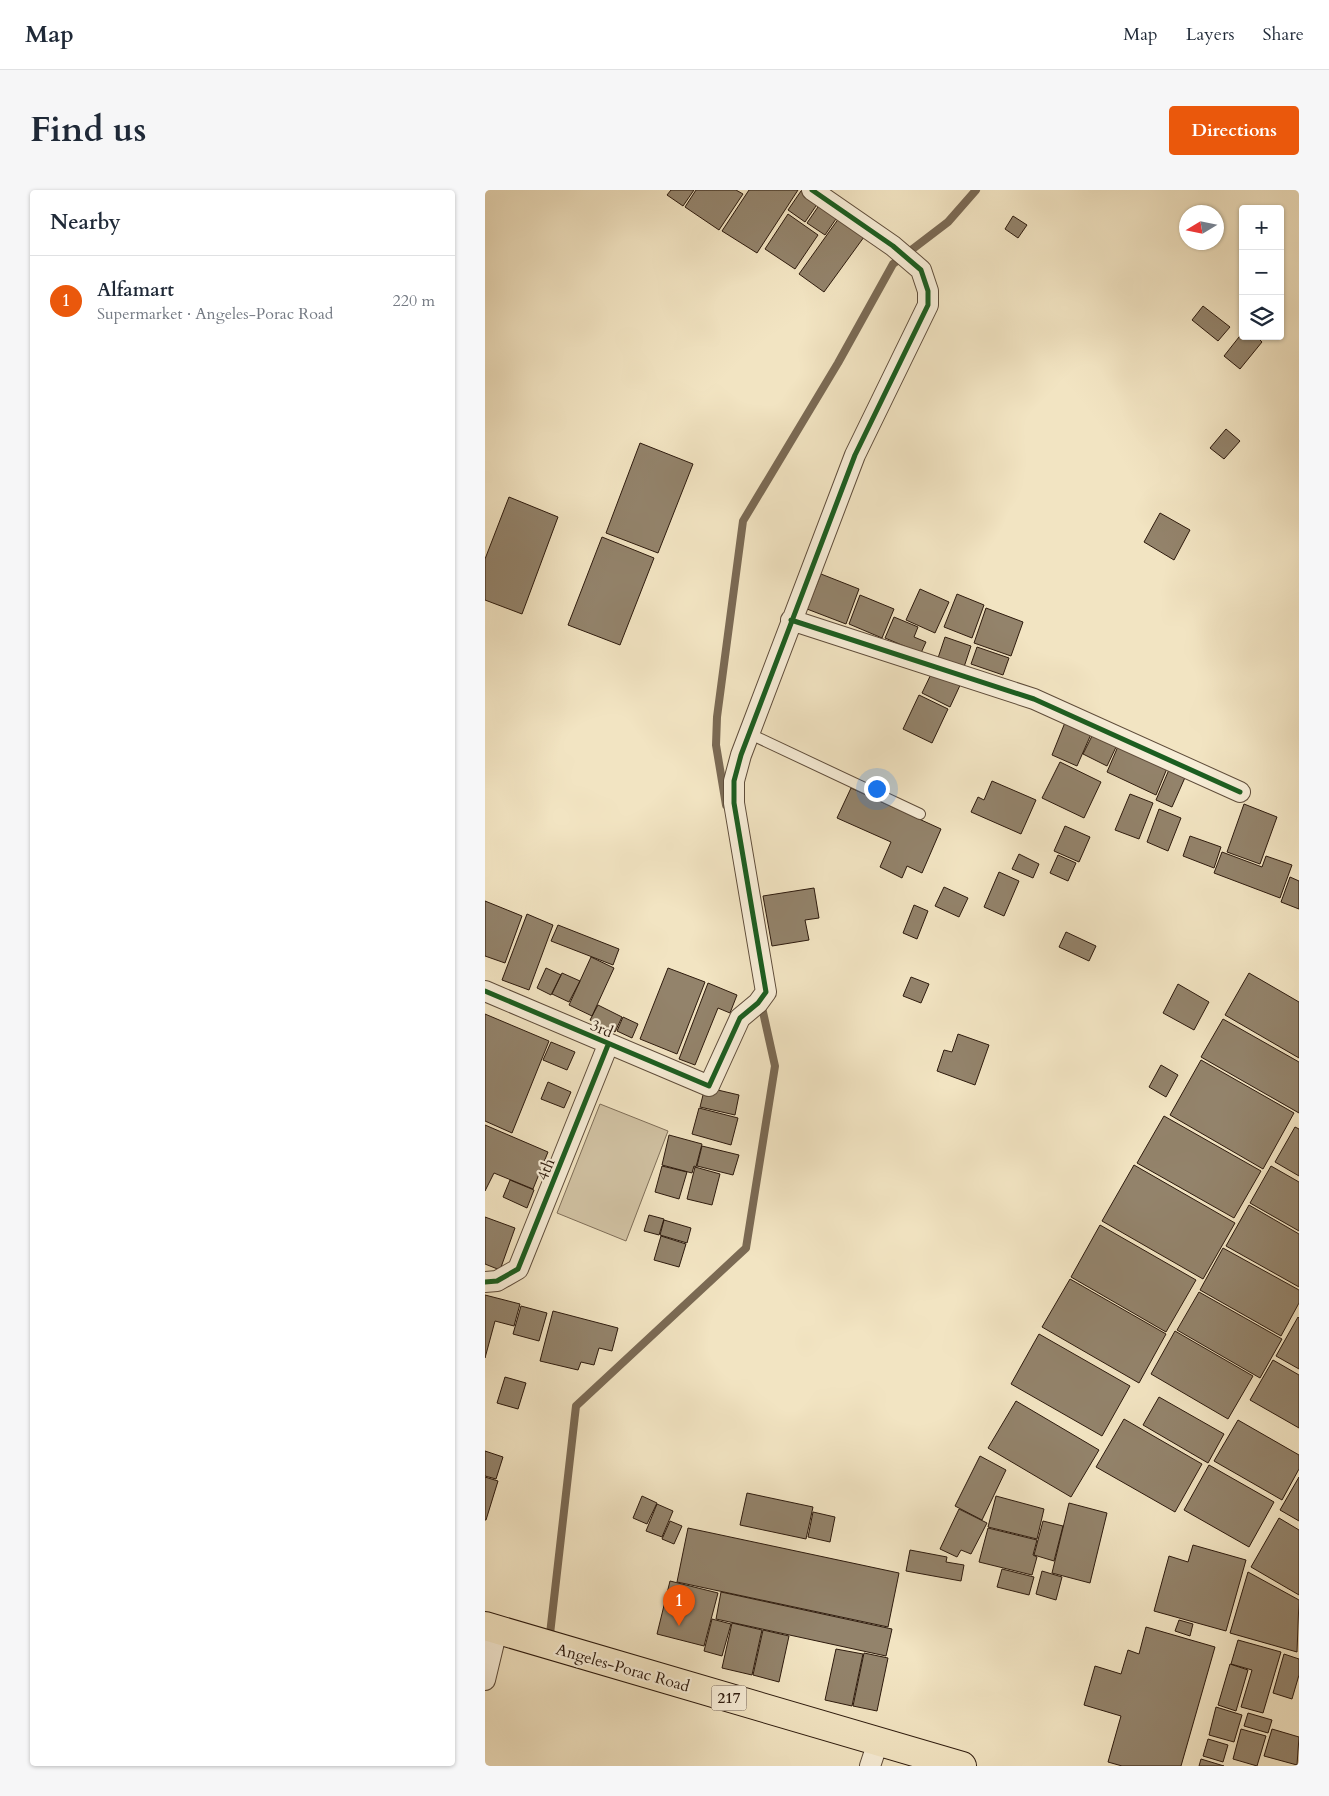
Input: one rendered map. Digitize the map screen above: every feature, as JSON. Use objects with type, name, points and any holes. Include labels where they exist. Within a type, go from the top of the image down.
[{"type":"main road","name":"Angeles-Porac Road","points":[[491,1628],[874,1754],[962,1766]]},
{"type":"street","points":[[750,734],[791,620],[855,454],[925,313],[928,292],[921,270],[893,246],[811,190]]},
{"type":"street","points":[[791,620],[1034,699],[1240,792]]},
{"type":"street","name":"3rd","points":[[485,991],[608,1045],[709,1086],[740,1018],[762,997],[734,803],[734,782],[741,755],[750,734]]},
{"type":"street","name":"4th","points":[[485,1282],[497,1281],[517,1269],[608,1045]]},
{"type":"street","points":[[485,1680],[491,1628]]},
{"type":"lane","points":[[750,734],[921,814]]},
{"type":"shaded area","points":[[600,1104],[668,1131],[626,1241],[557,1213]]},
{"type":"building","points":[[671,190],[694,190],[683,206],[667,195]]},
{"type":"building","points":[[696,190],[736,190],[743,194],[719,230],[685,207]]},
{"type":"building","points":[[749,190],[798,190],[757,253],[722,231]]},
{"type":"building","points":[[801,191],[818,203],[805,222],[788,210]]},
{"type":"building","points":[[820,204],[838,216],[825,235],[807,223]]},
{"type":"building","points":[[788,214],[818,235],[795,269],[765,249]]},
{"type":"building","points":[[1013,216],[1027,225],[1018,238],[1005,229]]},
{"type":"building","points":[[839,218],[864,237],[824,292],[799,274]]},
{"type":"building","points":[[1203,306],[1230,327],[1218,341],[1192,320]]},
{"type":"building","points":[[1239,337],[1239,340],[1260,340],[1262,342],[1240,369],[1224,356]]},
{"type":"building","points":[[1226,429],[1240,441],[1224,459],[1210,448]]},
{"type":"building","points":[[640,443],[693,464],[658,553],[606,533]]},
{"type":"building","points":[[509,497],[558,517],[522,614],[485,600],[485,559]]},
{"type":"building","points":[[1160,513],[1190,530],[1174,560],[1144,542]]},
{"type":"building","points":[[602,537],[654,558],[620,645],[568,625]]},
{"type":"building","points":[[821,574],[859,589],[846,624],[807,609]]},
{"type":"building","points":[[920,589],[949,602],[935,633],[906,620]]},
{"type":"building","points":[[957,594],[984,605],[972,638],[944,627]]},
{"type":"building","points":[[860,595],[894,609],[882,638],[849,624]]},
{"type":"building","points":[[986,608],[1023,622],[1011,656],[974,643]]},
{"type":"building","points":[[894,617],[918,627],[914,637],[926,642],[921,653],[885,638]]},
{"type":"building","points":[[945,637],[971,646],[963,670],[937,661]]},
{"type":"building","points":[[977,647],[1009,658],[1003,675],[971,664]]},
{"type":"building","points":[[934,668],[962,681],[950,707],[922,693]]},
{"type":"building","points":[[919,695],[948,709],[932,743],[903,729]]},
{"type":"building","points":[[1066,720],[1092,732],[1077,766],[1052,755]]},
{"type":"building","points":[[1093,734],[1117,745],[1107,766],[1083,754]]},
{"type":"building","points":[[1119,744],[1168,766],[1156,795],[1107,772]]},
{"type":"building","points":[[1060,762],[1101,782],[1084,818],[1042,798]]},
{"type":"building","points":[[1171,765],[1187,773],[1172,807],[1156,800]]},
{"type":"building","points":[[992,781],[1036,800],[1021,834],[971,812],[978,797],[984,800]]},
{"type":"building","points":[[851,788],[941,829],[922,873],[907,866],[902,878],[880,867],[891,842],[837,818]]},
{"type":"building","points":[[1130,794],[1153,803],[1139,839],[1115,830]]},
{"type":"building","points":[[1244,804],[1277,817],[1260,864],[1227,852]]},
{"type":"building","points":[[1159,809],[1181,818],[1168,851],[1147,842]]},
{"type":"building","points":[[1065,826],[1090,837],[1079,862],[1054,851]]},
{"type":"building","points":[[1190,836],[1221,847],[1214,868],[1183,856]]},
{"type":"building","points":[[1222,852],[1262,867],[1266,856],[1292,865],[1280,898],[1214,873]]},
{"type":"building","points":[[1019,854],[1039,864],[1033,878],[1012,869]]},
{"type":"building","points":[[1058,855],[1076,863],[1068,881],[1050,873]]},
{"type":"building","points":[[999,872],[1019,881],[1004,916],[984,907]]},
{"type":"building","points":[[1290,877],[1299,881],[1299,909],[1281,902]]},
{"type":"building","points":[[944,887],[968,898],[959,917],[935,906]]},
{"type":"building","points":[[814,888],[819,918],[805,920],[809,940],[772,946],[763,896]]},
{"type":"building","points":[[485,901],[522,916],[505,963],[485,956]]},
{"type":"building","points":[[914,905],[928,911],[917,939],[903,933]]},
{"type":"building","points":[[527,914],[553,925],[529,990],[502,980]]},
{"type":"building","points":[[558,925],[619,949],[613,965],[551,941]]},
{"type":"building","points":[[1066,932],[1096,946],[1089,961],[1059,947]]},
{"type":"building","points":[[591,957],[614,968],[592,1016],[569,1005]]},
{"type":"building","points":[[546,968],[561,975],[551,995],[537,988]]},
{"type":"building","points":[[668,968],[705,982],[677,1054],[640,1039]]},
{"type":"building","points":[[562,973],[580,981],[569,1002],[552,994]]},
{"type":"building","points":[[1249,973],[1299,1002],[1299,1058],[1225,1015]]},
{"type":"building","points":[[911,977],[929,984],[921,1003],[903,996]]},
{"type":"building","points":[[708,983],[737,995],[730,1013],[718,1008],[695,1065],[679,1059]]},
{"type":"building","points":[[1178,984],[1209,1002],[1194,1030],[1163,1013]]},
{"type":"building","points":[[598,1005],[622,1017],[615,1032],[590,1020]]},
{"type":"building","points":[[485,1014],[549,1041],[512,1133],[485,1121]]},
{"type":"building","points":[[623,1017],[638,1024],[632,1038],[617,1031]]},
{"type":"building","points":[[1223,1019],[1299,1062],[1299,1113],[1201,1057]]},
{"type":"building","points":[[958,1034],[989,1045],[975,1085],[937,1071],[944,1050],[952,1052]]},
{"type":"building","points":[[551,1042],[575,1052],[567,1070],[543,1060]]},
{"type":"building","points":[[1201,1060],[1294,1113],[1263,1169],[1170,1115]]},
{"type":"building","points":[[1161,1065],[1178,1075],[1166,1097],[1149,1087]]},
{"type":"building","points":[[548,1082],[571,1092],[564,1108],[541,1099]]},
{"type":"building","points":[[705,1087],[739,1095],[735,1115],[700,1107]]},
{"type":"building","points":[[699,1108],[738,1118],[731,1145],[692,1134]]},
{"type":"building","points":[[1164,1116],[1261,1171],[1234,1218],[1137,1163]]},
{"type":"building","points":[[485,1125],[548,1152],[533,1189],[494,1173],[485,1191]]},
{"type":"building","points":[[1295,1127],[1299,1129],[1299,1176],[1275,1162]]},
{"type":"building","points":[[669,1135],[702,1144],[696,1167],[694,1166],[692,1173],[662,1165]]},
{"type":"building","points":[[702,1146],[739,1155],[733,1175],[697,1166]]},
{"type":"building","points":[[1134,1165],[1235,1223],[1203,1279],[1102,1221]]},
{"type":"building","points":[[662,1166],[687,1172],[679,1199],[655,1192]]},
{"type":"building","points":[[1271,1166],[1299,1182],[1299,1231],[1250,1203]]},
{"type":"building","points":[[695,1167],[720,1174],[712,1205],[687,1199]]},
{"type":"building","points":[[510,1180],[534,1190],[527,1208],[503,1197]]},
{"type":"building","points":[[1249,1205],[1299,1234],[1299,1287],[1226,1246]]},
{"type":"building","points":[[649,1215],[664,1219],[659,1235],[644,1231]]},
{"type":"building","points":[[485,1217],[515,1228],[500,1270],[485,1264]]},
{"type":"building","points":[[664,1220],[691,1228],[687,1243],[660,1235]]},
{"type":"building","points":[[1100,1225],[1196,1280],[1166,1332],[1071,1277]]},
{"type":"building","points":[[661,1236],[686,1244],[679,1267],[654,1260]]},
{"type":"building","points":[[1223,1248],[1299,1290],[1299,1303],[1281,1336],[1200,1290]]},
{"type":"building","points":[[1070,1279],[1166,1334],[1139,1383],[1042,1327]]},
{"type":"building","points":[[1199,1292],[1282,1339],[1260,1378],[1177,1330]]},
{"type":"building","points":[[485,1295],[520,1304],[514,1326],[495,1321],[485,1358]]},
{"type":"building","points":[[521,1306],[547,1313],[539,1341],[513,1334]]},
{"type":"building","points":[[553,1311],[618,1328],[612,1351],[599,1348],[594,1365],[581,1362],[578,1370],[540,1361]]},
{"type":"building","points":[[1299,1318],[1299,1369],[1276,1356]]},
{"type":"building","points":[[1175,1331],[1253,1376],[1228,1419],[1151,1374]]},
{"type":"building","points":[[1039,1334],[1130,1386],[1102,1436],[1011,1384]]},
{"type":"building","points":[[1273,1360],[1299,1375],[1299,1428],[1250,1400]]},
{"type":"building","points":[[505,1377],[526,1383],[518,1409],[497,1403]]},
{"type":"building","points":[[1159,1397],[1224,1434],[1208,1463],[1143,1425]]},
{"type":"building","points":[[1016,1401],[1099,1450],[1071,1497],[988,1448]]},
{"type":"building","points":[[1124,1419],[1202,1464],[1175,1512],[1096,1467]]},
{"type":"building","points":[[1238,1420],[1299,1455],[1299,1469],[1282,1500],[1214,1461]]},
{"type":"building","points":[[485,1451],[503,1457],[496,1479],[485,1476]]},
{"type":"building","points":[[980,1456],[1006,1470],[982,1520],[955,1506]]},
{"type":"building","points":[[1209,1465],[1274,1502],[1249,1547],[1184,1510]]},
{"type":"building","points":[[485,1477],[498,1481],[486,1520],[485,1520]]},
{"type":"building","points":[[1299,1477],[1299,1521],[1280,1510]]},
{"type":"building","points":[[747,1493],[813,1507],[806,1539],[740,1525]]},
{"type":"building","points":[[642,1496],[657,1503],[647,1524],[633,1518]]},
{"type":"building","points":[[996,1496],[1044,1509],[1037,1539],[988,1527]]},
{"type":"building","points":[[1069,1503],[1107,1513],[1090,1583],[1052,1573]]},
{"type":"building","points":[[657,1504],[673,1511],[662,1537],[646,1531]]},
{"type":"building","points":[[959,1509],[987,1523],[971,1554],[961,1550],[957,1557],[940,1549]]},
{"type":"building","points":[[813,1512],[835,1517],[830,1542],[808,1537]]},
{"type":"building","points":[[1279,1518],[1299,1530],[1299,1595],[1251,1567]]},
{"type":"building","points":[[670,1521],[682,1526],[674,1544],[662,1539]]},
{"type":"building","points":[[1043,1521],[1063,1526],[1054,1561],[1034,1555]]},
{"type":"building","points":[[688,1528],[899,1573],[888,1627],[677,1582]]},
{"type":"building","points":[[988,1528],[1037,1540],[1033,1555],[1037,1557],[1032,1575],[979,1562]]},
{"type":"building","points":[[1193,1545],[1246,1560],[1226,1631],[1154,1611],[1169,1556],[1188,1562]]},
{"type":"building","points":[[910,1550],[947,1557],[946,1562],[964,1565],[961,1581],[906,1571]]},
{"type":"building","points":[[1002,1569],[1034,1577],[1029,1595],[997,1587]]},
{"type":"building","points":[[1042,1571],[1062,1577],[1056,1600],[1036,1594]]},
{"type":"building","points":[[1248,1572],[1299,1600],[1297,1652],[1230,1633]]},
{"type":"building","points":[[670,1581],[718,1593],[704,1646],[657,1634]]},
{"type":"building","points":[[721,1592],[892,1629],[886,1656],[716,1619]]},
{"type":"building","points":[[712,1619],[731,1624],[722,1656],[704,1651]]},
{"type":"building","points":[[1179,1620],[1193,1624],[1190,1636],[1175,1631]]},
{"type":"building","points":[[732,1623],[762,1630],[752,1675],[722,1668]]},
{"type":"building","points":[[1146,1627],[1215,1647],[1181,1766],[1122,1766],[1108,1762],[1121,1716],[1084,1705],[1095,1666],[1121,1674],[1128,1650],[1139,1654]]},
{"type":"building","points":[[763,1630],[789,1636],[779,1682],[753,1675]]},
{"type":"building","points":[[1238,1640],[1281,1652],[1263,1713],[1241,1707],[1252,1670],[1231,1664]]},
{"type":"building","points":[[836,1649],[863,1654],[852,1706],[825,1700]]},
{"type":"building","points":[[864,1653],[888,1658],[877,1711],[853,1706]]},
{"type":"building","points":[[1284,1654],[1299,1659],[1299,1675],[1292,1699],[1273,1693]]},
{"type":"building","points":[[1230,1664],[1248,1670],[1236,1711],[1218,1705]]},
{"type":"building","points":[[1216,1707],[1242,1715],[1234,1742],[1209,1735]]},
{"type":"building","points":[[1248,1713],[1272,1720],[1268,1733],[1244,1726]]},
{"type":"building","points":[[1241,1729],[1266,1736],[1257,1766],[1233,1759]]},
{"type":"building","points":[[1272,1729],[1299,1737],[1297,1765],[1264,1756]]},
{"type":"building","points":[[1208,1739],[1228,1745],[1223,1762],[1203,1756]]},
{"type":"building","points":[[1201,1759],[1224,1766],[1199,1766]]},
{"type":"waterway","points":[[726,805],[716,745],[717,717],[743,521],[838,363],[893,264],[948,222],[976,190]]},
{"type":"waterway","points":[[550,1634],[576,1406],[746,1248],[775,1066],[761,1003]]},
{"type":"cycle path","points":[[485,991],[709,1086],[740,1018],[758,1003],[766,992],[734,803],[734,781],[741,755],[855,455],[928,305],[928,291],[921,270],[893,246],[812,190]]},
{"type":"cycle path","points":[[791,620],[1034,699],[1240,792]]},
{"type":"cycle path","points":[[485,1282],[497,1281],[518,1269],[608,1045]]},
{"type":"place","name":"Alfamart","points":[[679,1626]]}]
